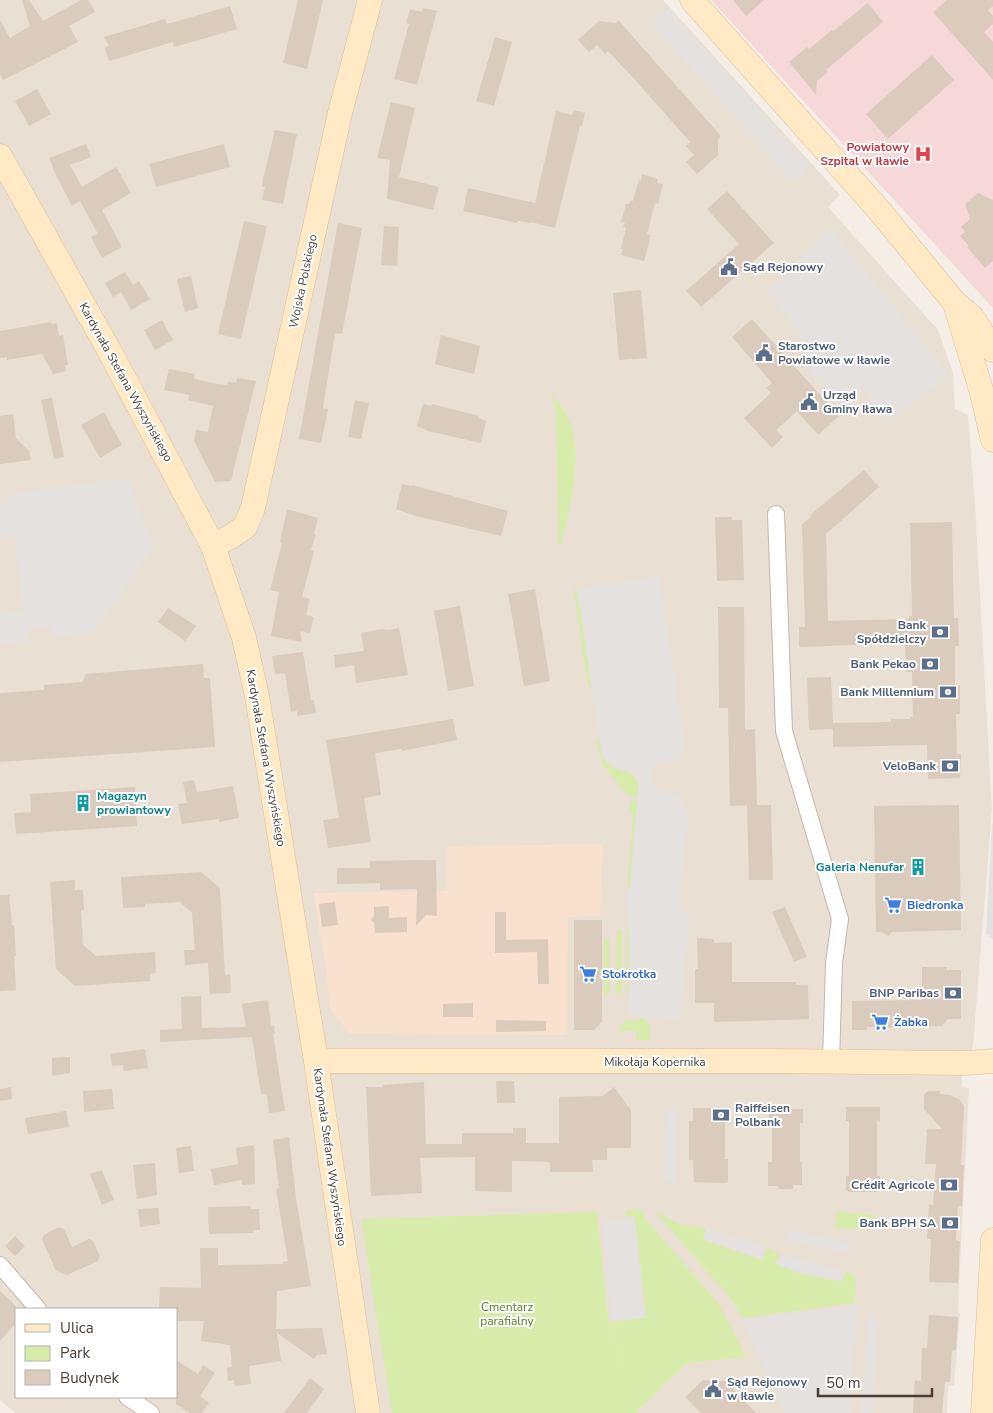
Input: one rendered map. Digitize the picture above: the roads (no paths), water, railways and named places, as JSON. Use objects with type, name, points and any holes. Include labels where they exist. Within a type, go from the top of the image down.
[{"type":"street","name":"Wojska Polskiego","points":[[213,546],[245,526],[253,508],[340,113],[370,0]]},
{"type":"street","points":[[692,0],[878,209],[955,303],[972,316],[993,350]]},
{"type":"street","name":"Kardynała Stefana Wyszyńskiego","points":[[0,156],[115,360],[213,546],[244,638],[257,696],[316,1061],[368,1413]]},
{"type":"street","points":[[955,303],[992,428]]},
{"type":"street","points":[[776,514],[784,731],[840,919],[834,963],[831,1062]]},
{"type":"street","name":"Mikołaja Kopernika","points":[[316,1061],[966,1063],[993,1061]]},
{"type":"street","points":[[983,1413],[993,1240]]},
{"type":"street","points":[[0,1265],[37,1308]]},
{"type":"street","points":[[128,1398],[151,1413]]},
{"type":"place","name":"Powiatowy Szpital w Iławie","points":[[923,154]]},
{"type":"place","name":"Sąd Rejonowy","points":[[729,267]]},
{"type":"place","name":"Starostwo Powiatowe w Iławie","points":[[764,353]]},
{"type":"place","name":"Urząd Gminy Iława","points":[[809,402]]},
{"type":"place","name":"Bank Spółdzielczy","points":[[940,632]]},
{"type":"place","name":"Bank Pekao","points":[[930,664]]},
{"type":"place","name":"Bank Millennium","points":[[948,692]]},
{"type":"place","name":"VeloBank","points":[[950,766]]},
{"type":"place","name":"Magazyn prowiantowy","points":[[83,803]]},
{"type":"place","name":"Galeria Nenufar","points":[[918,867]]},
{"type":"place","name":"Biedronka","points":[[893,905]]},
{"type":"place","name":"Stokrotka","points":[[588,974]]},
{"type":"place","name":"BNP Paribas","points":[[953,993]]},
{"type":"place","name":"Żabka","points":[[880,1022]]},
{"type":"place","name":"Raiffeisen Polbank","points":[[721,1115]]},
{"type":"place","name":"Crédit Agricole","points":[[949,1185]]},
{"type":"place","name":"Bank BPH SA","points":[[950,1223]]},
{"type":"place","name":"Sąd Rejonowy w Iławie","points":[[713,1389]]},
{"type":"park label","name":"Cmentarz parafialny","points":[[507,1314]]}]
